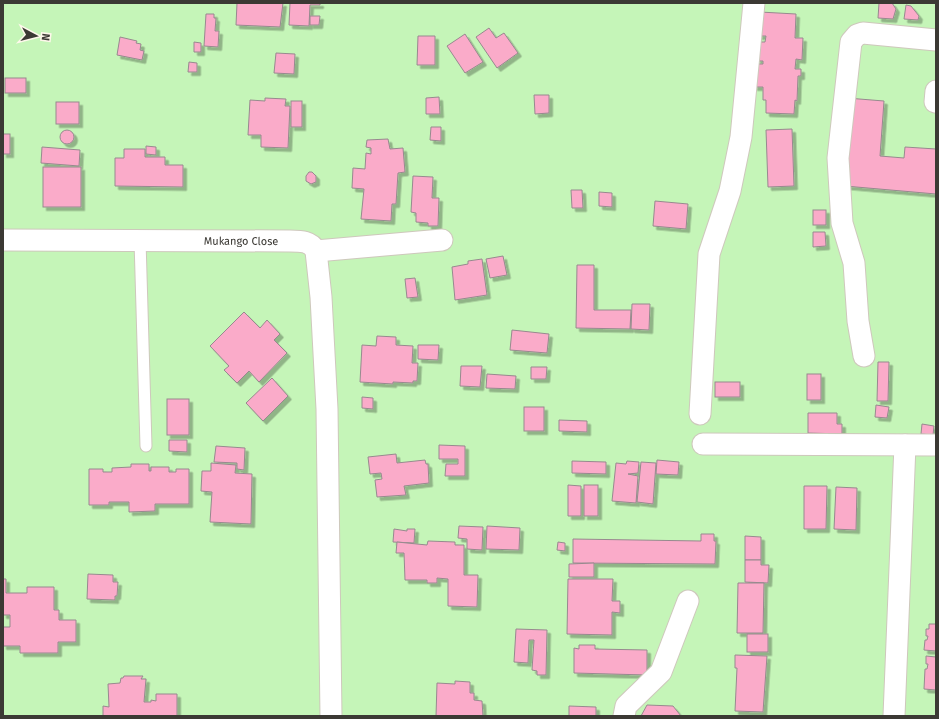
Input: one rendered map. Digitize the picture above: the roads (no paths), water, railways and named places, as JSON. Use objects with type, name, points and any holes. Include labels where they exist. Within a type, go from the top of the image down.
[{"type":"street","points":[[700,414],[709,254],[730,191],[741,137],[754,3]]},
{"type":"street","points":[[864,356],[858,321],[854,263],[842,223],[838,158],[851,42],[857,35],[863,33],[936,40]]},
{"type":"street","name":"Mukango Close","points":[[3,240],[290,240],[308,242],[314,246],[316,251]]},
{"type":"street","points":[[331,716],[327,409],[321,297],[316,251],[442,240]]},
{"type":"street","points":[[703,444],[936,445]]},
{"type":"street","points":[[894,716],[905,445]]},
{"type":"street","points":[[624,716],[626,706],[661,672],[688,601]]},
{"type":"lane","points":[[140,240],[146,446]]}]
